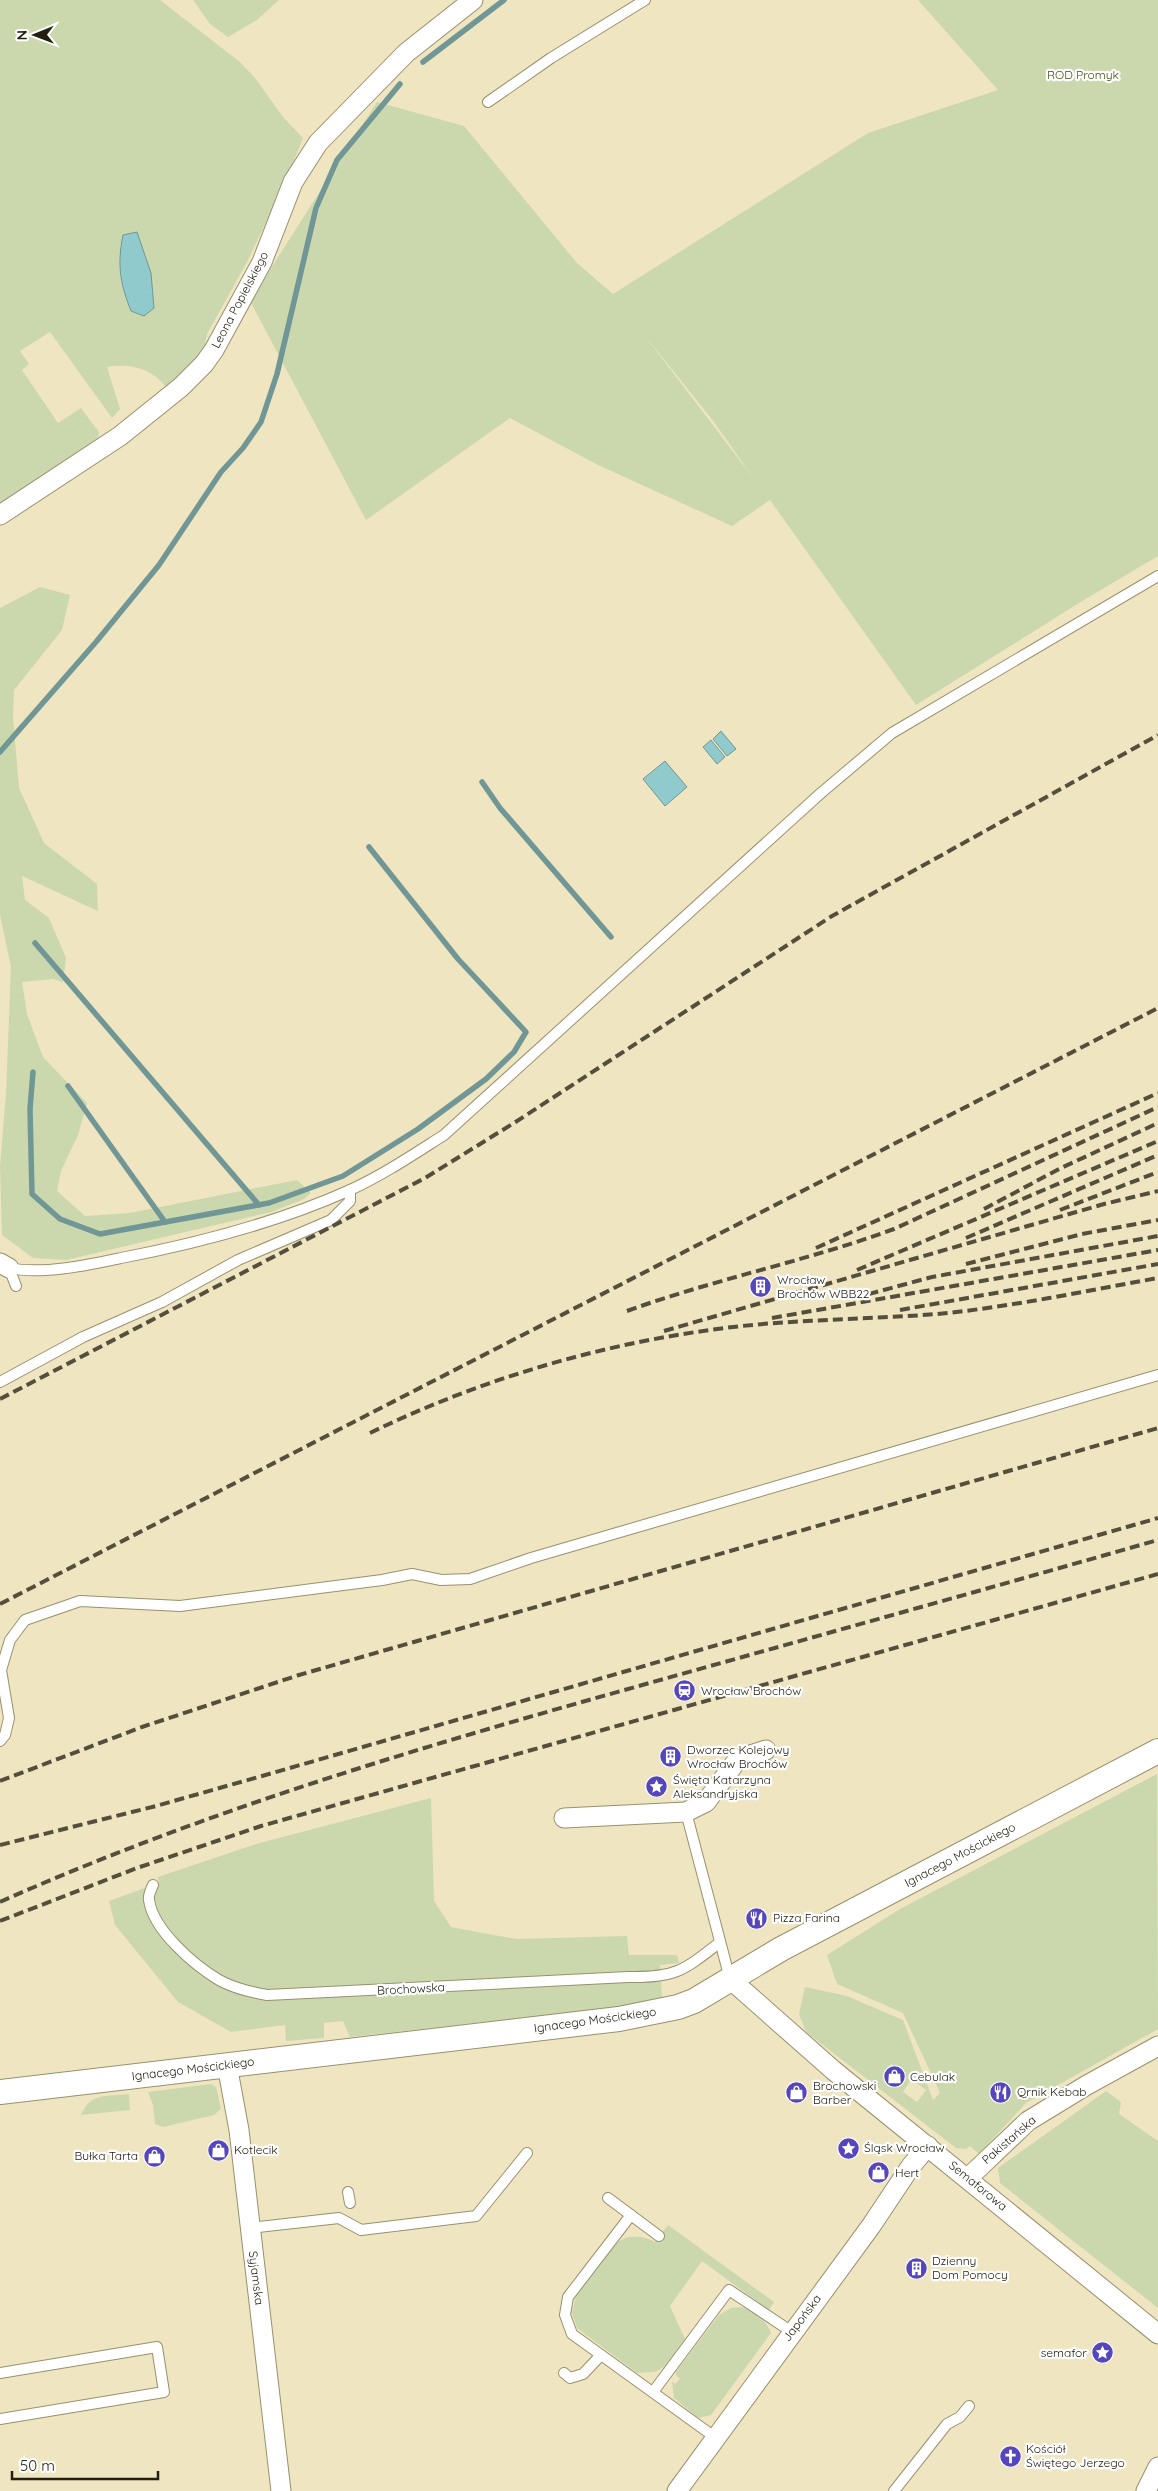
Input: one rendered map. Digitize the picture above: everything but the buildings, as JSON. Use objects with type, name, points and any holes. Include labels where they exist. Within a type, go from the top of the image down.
[{"type":"street","name":"Leona Popielskiego","points":[[0,515],[120,436],[181,387],[204,364],[214,350],[262,262],[292,182],[318,143],[406,53],[474,0]]},
{"type":"street","points":[[564,1818],[686,1812],[706,1802],[738,1760],[766,1750]]},
{"type":"street","name":"Ignacego Mościckiego","points":[[0,2092],[619,2019],[678,2007],[694,2001],[781,1949],[1158,1751]]},
{"type":"street","name":"Semaforowa","points":[[730,1979],[833,2070],[1158,2334]]},
{"type":"street","name":"Pakistańska","points":[[968,2178],[1028,2121],[1087,2084],[1158,2046]]},
{"type":"street","name":"Syjamska","points":[[227,2065],[239,2130],[281,2491]]},
{"type":"street","name":"Japońska","points":[[677,2491],[871,2226],[911,2166],[928,2146]]},
{"type":"street","points":[[1146,2491],[1158,2467]]},
{"type":"lane","points":[[488,102],[551,58],[645,0]]},
{"type":"lane","points":[[4,1266],[24,1272],[95,1263],[219,1237],[277,1219],[350,1190],[398,1164],[444,1135],[814,800],[892,733],[1158,576]]},
{"type":"lane","points":[[0,1382],[83,1337],[162,1302],[238,1260],[330,1220],[350,1201],[350,1190]]},
{"type":"lane","points":[[4,1266],[16,1286]]},
{"type":"lane","points":[[0,1741],[5,1735],[9,1718],[1,1670],[10,1640],[25,1620],[80,1600],[180,1606],[382,1580],[412,1574],[441,1580],[470,1579],[531,1558],[1158,1375]]},
{"type":"lane","points":[[686,1812],[730,1979]]},
{"type":"lane","name":"Brochowska","points":[[153,1885],[148,1898],[154,1913],[167,1934],[190,1960],[220,1981],[245,1991],[267,1995],[563,1980],[658,1978],[686,1968],[719,1943]]},
{"type":"lane","points":[[249,2228],[340,2218],[361,2230],[476,2216],[527,2153]]},
{"type":"lane","points":[[348,2192],[350,2203]]},
{"type":"lane","points":[[608,2198],[659,2236]]},
{"type":"lane","points":[[631,2215],[568,2297],[565,2315],[572,2334],[716,2438]]},
{"type":"lane","points":[[653,2392],[729,2290],[792,2332]]},
{"type":"lane","points":[[0,2373],[157,2347],[164,2392],[0,2418]]},
{"type":"lane","points":[[564,2373],[570,2378],[583,2374],[601,2355]]},
{"type":"lane","points":[[894,2491],[947,2424],[960,2417],[969,2406]]},
{"type":"green space","points":[[0,0],[160,0],[240,62],[255,78],[283,117],[303,138],[287,178],[247,262],[207,334],[204,349],[170,386],[165,386],[154,375],[139,368],[124,366],[107,367],[120,409],[112,418],[50,332],[20,351],[29,364],[22,370],[58,423],[81,408],[99,432],[98,440],[0,509]]},
{"type":"green space","points":[[193,0],[279,0],[257,20],[228,37],[210,24]]},
{"type":"green space","name":"ROD Promyk","points":[[918,0],[1158,0],[1158,556],[916,705],[770,500],[732,526],[598,465],[510,418],[366,520],[250,301],[377,102],[464,126],[577,263],[613,294],[868,133],[998,90]],"holes":[[[642,332],[714,422],[754,479]]]},
{"type":"green space","points":[[40,587],[70,595],[62,630],[14,690],[13,717],[19,788],[44,843],[97,884],[98,911],[22,876],[25,900],[49,918],[66,958],[63,982],[53,979],[22,982],[27,1014],[43,1057],[87,1103],[78,1135],[61,1171],[57,1191],[85,1216],[130,1213],[297,1180],[311,1193],[304,1199],[271,1212],[66,1260],[33,1258],[2,1235],[0,1166],[6,1094],[11,967],[0,915],[0,608]]},
{"type":"green space","points":[[1157,1774],[1158,2029],[1026,2103],[979,2154],[970,2146],[966,2149],[956,2148],[806,2032],[799,2014],[805,1987],[847,1996],[903,2020],[933,2100],[940,2093],[903,2013],[837,1984],[827,1955],[900,1909]],"holes":[[[891,2064],[905,2075],[896,2087],[882,2076]],[[911,2079],[926,2090],[917,2102],[903,2092]]]},
{"type":"green space","points":[[431,1798],[434,1901],[451,1927],[516,1939],[627,1936],[629,1955],[677,1955],[679,1963],[660,1965],[662,1999],[657,2003],[350,2037],[343,2021],[324,2023],[324,2038],[286,2041],[285,2025],[231,2032],[178,2002],[115,1925],[109,1901],[159,1883],[158,1877],[256,1844]]},
{"type":"green space","points":[[211,2084],[216,2087],[221,2109],[214,2115],[163,2127],[155,2124],[153,2105],[148,2092]]},
{"type":"green space","points":[[1106,2091],[1121,2102],[1119,2114],[1158,2141],[1158,2308],[1000,2183],[998,2168]]},
{"type":"green space","points":[[129,2094],[130,2110],[81,2115],[89,2102],[95,2099]]},
{"type":"green space","points":[[668,2225],[774,2302],[769,2310],[702,2261],[670,2306],[685,2339],[665,2366],[655,2372],[637,2373],[577,2328],[572,2313],[576,2296],[617,2243],[625,2238],[634,2236],[647,2238],[655,2242]]},
{"type":"green space","points":[[742,2307],[759,2317],[771,2333],[711,2415],[698,2418],[674,2398],[672,2381],[675,2384],[680,2379],[676,2372],[719,2315],[731,2308]]},
{"type":"water","points":[[137,232],[151,273],[154,308],[144,316],[131,311],[124,292],[120,265],[123,235]]},
{"type":"water","points":[[721,731],[736,749],[727,756],[713,739]]},
{"type":"water","points":[[711,740],[725,757],[717,764],[703,747]]},
{"type":"water","points":[[665,761],[687,787],[665,806],[643,779]]},
{"type":"waterway","points":[[423,62],[504,0]]},
{"type":"waterway","points":[[0,752],[96,642],[159,565],[221,472],[243,448],[261,422],[277,374],[316,208],[337,160],[400,84]]},
{"type":"waterway","points":[[482,782],[500,808],[611,937]]},
{"type":"waterway","points":[[33,1072],[30,1109],[32,1194],[60,1219],[100,1234],[269,1203],[343,1176],[418,1129],[486,1079],[514,1052],[526,1032],[458,959],[369,847]]},
{"type":"waterway","points":[[35,943],[259,1205]]},
{"type":"waterway","points":[[68,1086],[165,1222]]},
{"type":"railway","points":[[0,1399],[425,1178],[514,1123],[832,916],[1158,735]]},
{"type":"railway","points":[[0,1604],[1158,1008]]},
{"type":"railway","points":[[816,1248],[1158,1093]]},
{"type":"railway","points":[[627,1311],[694,1289],[828,1251],[894,1229],[1158,1107]]},
{"type":"railway","points":[[984,1209],[1061,1168],[1158,1123]]},
{"type":"railway","points":[[857,1270],[1158,1141]]},
{"type":"railway","points":[[966,1238],[1158,1155]]},
{"type":"railway","points":[[1060,1210],[1158,1172]]},
{"type":"railway","points":[[664,1331],[1104,1204],[1158,1191]]},
{"type":"railway","points":[[966,1264],[1082,1234],[1158,1220]]},
{"type":"railway","points":[[854,1298],[932,1277],[1158,1236]]},
{"type":"railway","points":[[772,1318],[1158,1250]]},
{"type":"railway","points":[[900,1310],[1158,1264]]},
{"type":"railway","points":[[370,1433],[452,1397],[536,1368],[579,1356],[666,1337],[738,1326],[965,1311],[1158,1278]]},
{"type":"railway","points":[[0,1781],[142,1727],[299,1675],[1158,1428]]},
{"type":"railway","points":[[0,1845],[156,1806],[1158,1518]]},
{"type":"railway","points":[[0,1902],[80,1868],[241,1807],[404,1754],[570,1705],[1158,1540]]},
{"type":"railway","points":[[0,1921],[137,1868],[261,1826],[1158,1574]]},
{"type":"place","name":"Wrocław Brochów WBB22","points":[[761,1287]]},
{"type":"place","name":"Wrocław Brochów","points":[[685,1691]]},
{"type":"place","name":"Dworzec Kolejowy Wrocław Brochów","points":[[671,1757]]},
{"type":"place","name":"Święta Katarzyna Aleksandryjska","points":[[657,1787]]},
{"type":"place","name":"Pizza Farina","points":[[757,1918]]},
{"type":"place","name":"Cebulak","points":[[894,2077]]},
{"type":"place","name":"Qrnik Kebab","points":[[1001,2092]]},
{"type":"place","name":"Brochowski Barber","points":[[797,2093]]},
{"type":"place","name":"Śląsk Wrocław","points":[[848,2148]]},
{"type":"place","name":"Kotlecik","points":[[218,2150]]},
{"type":"place","name":"Bułka Tarta","points":[[154,2156]]},
{"type":"place","name":"Hert","points":[[879,2173]]},
{"type":"place","name":"Dzienny Dom Pomocy","points":[[916,2268]]},
{"type":"place","name":"semafor","points":[[1103,2353]]},
{"type":"place","name":"Kościół Świętego Jerzego","points":[[1010,2456]]}]
